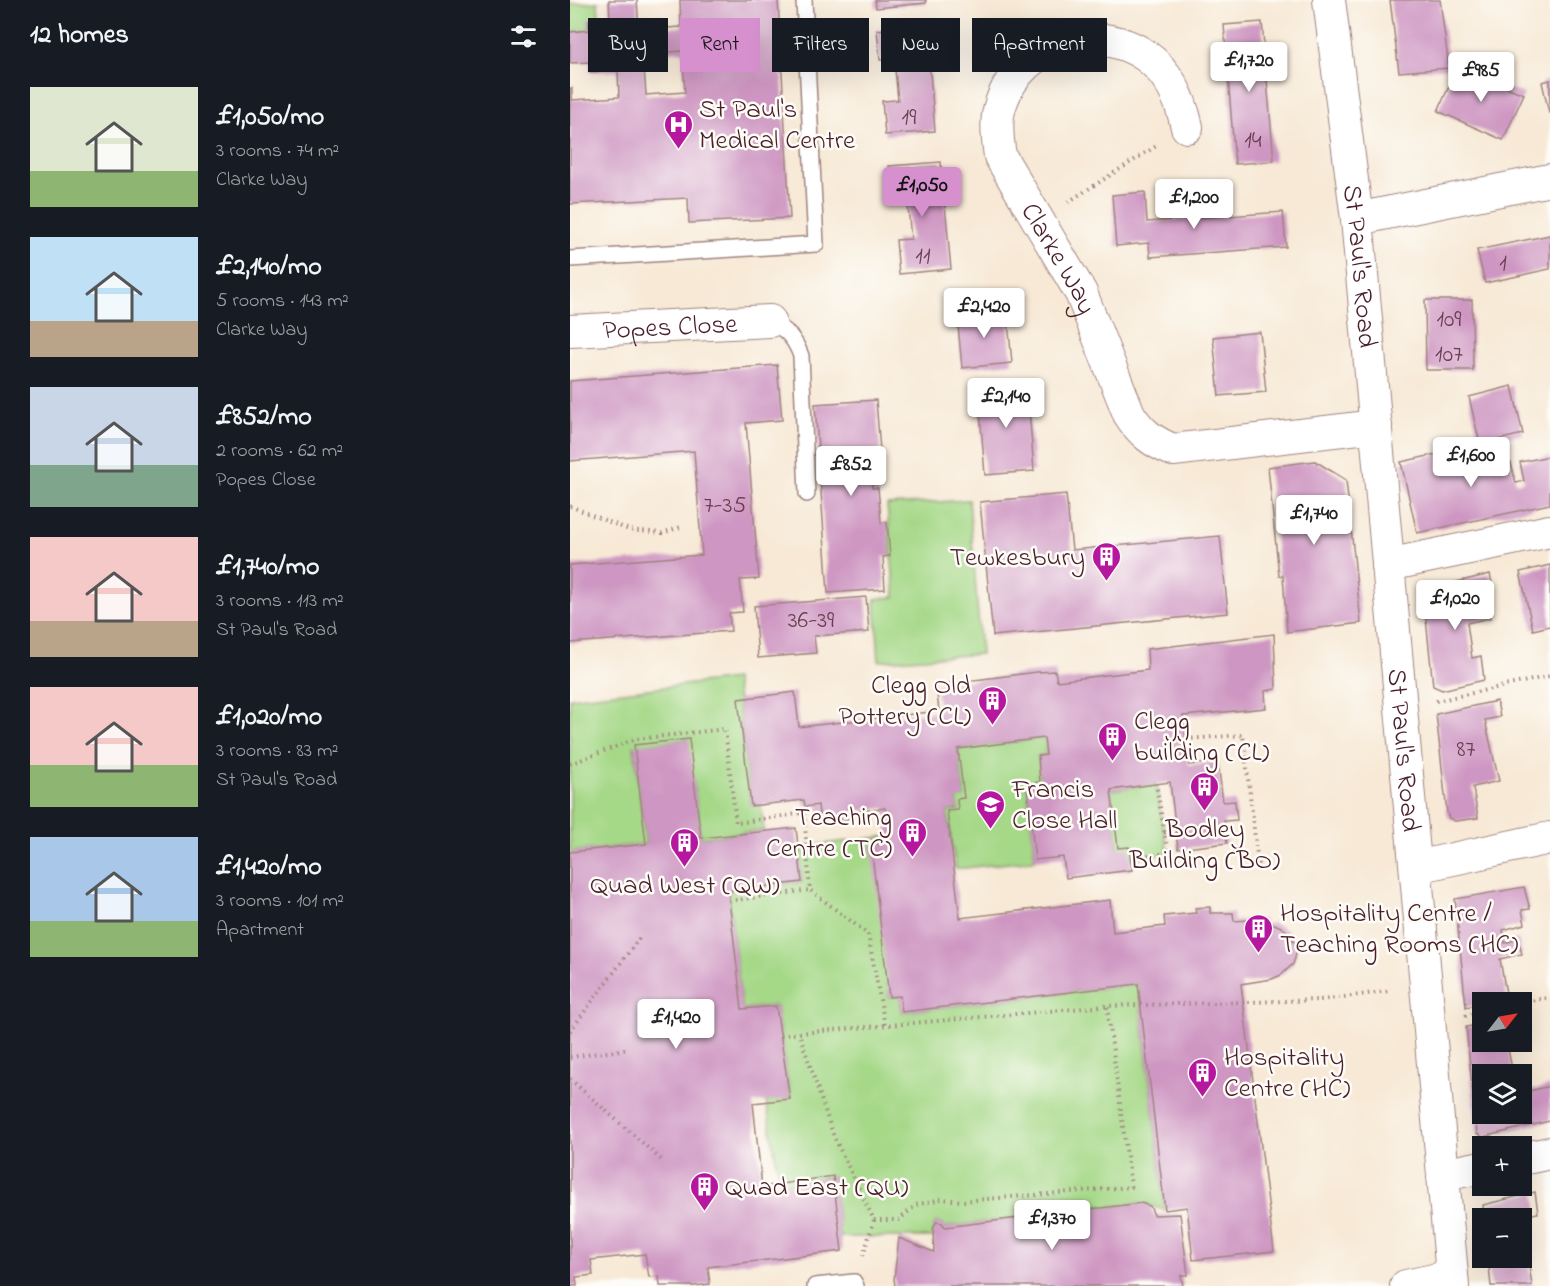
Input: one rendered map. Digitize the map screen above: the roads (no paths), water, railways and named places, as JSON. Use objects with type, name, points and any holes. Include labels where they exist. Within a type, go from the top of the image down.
[{"type":"street","name":"St Paul's Road","points":[[1329,0],[1357,219],[1453,1281]]},
{"type":"street","name":"Clarke Way","points":[[1187,127],[1179,98],[1164,73],[1148,57],[1129,46],[1108,40],[1086,38],[1065,41],[1044,50],[1028,62],[1009,87],[998,116],[997,136],[1000,156],[1081,293],[1137,427],[1147,437],[1173,450],[1376,426]]},
{"type":"street","points":[[1357,219],[1550,180]]},
{"type":"street","name":"Popes Close","points":[[570,331],[770,321]]},
{"type":"street","points":[[1388,565],[1550,531]]},
{"type":"street","points":[[1416,867],[1550,837]]},
{"type":"street","points":[[1532,1157],[1550,1153]]},
{"type":"street","points":[[1443,1175],[1472,1169]]},
{"type":"street","points":[[1406,1286],[1453,1281]]},
{"type":"lane","points":[[570,259],[816,244],[804,0]]},
{"type":"lane","points":[[770,321],[781,326],[790,334],[801,356],[807,494]]},
{"type":"lane","points":[[815,1286],[855,1284]]},
{"type":"place","name":"St Paul's Medical Centre","points":[[678,150]]},
{"type":"place","name":"Tewkesbury","points":[[1106,582]]},
{"type":"place","name":"Clegg Old Pottery (CL)","points":[[992,726]]},
{"type":"place","name":"Clegg building (CL)","points":[[1113,762]]},
{"type":"place","name":"Bodley Building (BO)","points":[[1205,812]]},
{"type":"place","name":"Francis Close Hall","points":[[991,830]]},
{"type":"place","name":"Teaching Centre (TC)","points":[[913,858]]},
{"type":"place","name":"Quad West (QW)","points":[[685,868]]},
{"type":"place","name":"Hospitality Centre / Teaching Rooms (HC)","points":[[1259,954]]},
{"type":"place","name":"Hospitality Centre (HC)","points":[[1203,1098]]},
{"type":"place","name":"Quad East (QU)","points":[[704,1212]]}]
